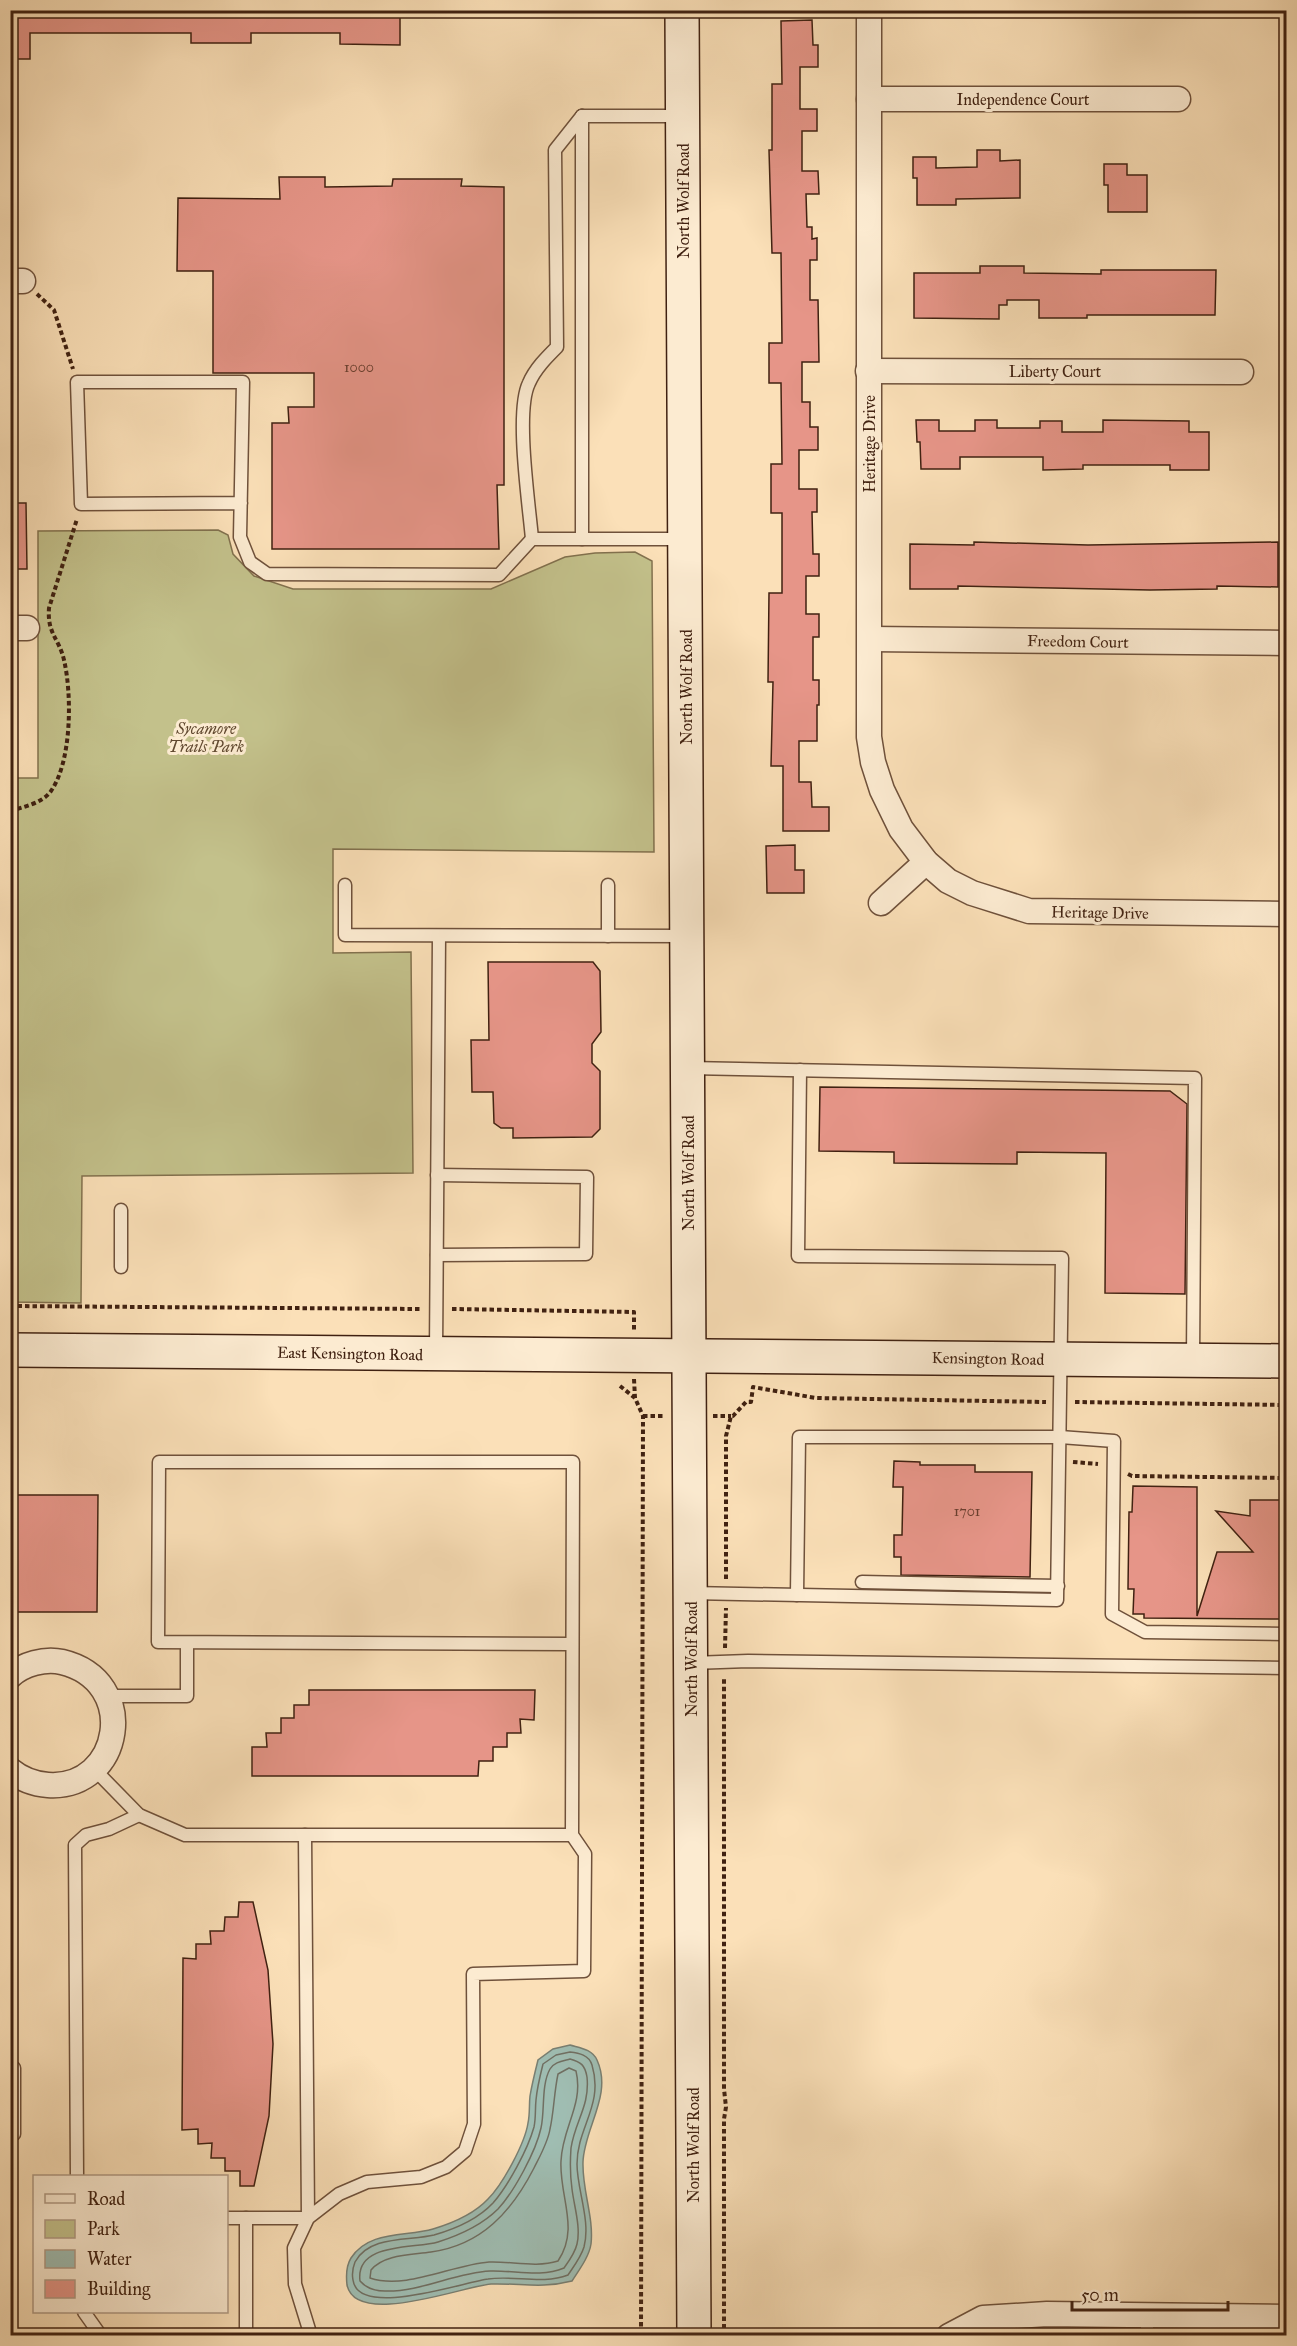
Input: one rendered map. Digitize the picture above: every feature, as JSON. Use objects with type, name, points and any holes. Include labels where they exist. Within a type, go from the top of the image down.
[{"type":"main road","name":"North Wolf Road","points":[[682,10],[694,2336]]},
{"type":"main road","name":"East Kensington Road","points":[[10,1350],[689,1355]]},
{"type":"main road","name":"Kensington Road","points":[[689,1355],[1287,1361]]},
{"type":"street","name":"Heritage Drive","points":[[869,10],[869,737],[873,762],[882,790],[901,829],[926,862],[948,881],[972,893],[1029,911],[1287,914]]},
{"type":"street","name":"Independence Court","points":[[869,99],[1178,99]]},
{"type":"street","name":"Liberty Court","points":[[868,371],[1241,372]]},
{"type":"street","name":"Freedom Court","points":[[870,639],[1287,643]]},
{"type":"street","points":[[881,903],[926,862]]},
{"type":"street","points":[[10,1676],[34,1663],[56,1661],[77,1666],[95,1678],[108,1696],[113,1714],[113,1735],[106,1753],[94,1769],[77,1780],[57,1785],[37,1784],[10,1770]]},
{"type":"street","points":[[950,2336],[983,2318],[1047,2314],[1147,2325],[1287,2317]]},
{"type":"lane","points":[[582,116],[683,116]]},
{"type":"lane","points":[[241,503],[81,504],[77,382],[243,382],[241,503],[240,537],[250,562],[267,574],[499,575],[532,539],[522,411],[528,384],[541,364],[557,347],[555,150],[582,116]]},
{"type":"lane","points":[[582,116],[582,539]]},
{"type":"lane","points":[[532,539],[685,538]]},
{"type":"lane","points":[[345,885],[345,935],[687,936]]},
{"type":"lane","points":[[608,885],[608,936]]},
{"type":"lane","points":[[436,1353],[440,936]]},
{"type":"lane","points":[[688,1068],[1195,1078],[1194,1360]]},
{"type":"lane","points":[[690,1593],[1057,1600],[1062,1258],[798,1256],[800,1070]]},
{"type":"lane","points":[[437,1175],[587,1177],[586,1254],[437,1255]]},
{"type":"lane","points":[[121,1210],[121,1267]]},
{"type":"lane","points":[[797,1595],[799,1437],[1060,1437],[1114,1440],[1112,1614],[1145,1632],[1287,1634]]},
{"type":"lane","points":[[228,2218],[308,2218],[339,2194],[367,2182],[421,2177],[446,2167],[465,2151],[474,2124],[473,1974],[584,1971],[585,1854],[572,1835],[573,1462],[159,1462],[158,1642],[571,1644]]},
{"type":"lane","points":[[862,1582],[1058,1586]]},
{"type":"lane","points":[[108,1696],[187,1696],[187,1643]]},
{"type":"lane","points":[[691,1663],[1287,1668]]},
{"type":"lane","points":[[94,1769],[139,1815],[184,1835],[572,1835]]},
{"type":"lane","points":[[77,2175],[75,1845],[87,1835],[109,1829],[139,1815]]},
{"type":"lane","points":[[305,1835],[308,2218],[294,2248],[295,2284],[311,2336]]},
{"type":"lane","points":[[14,2068],[14,2134]]},
{"type":"lane","points":[[246,2218],[246,2336]]},
{"type":"lane","points":[[85,2313],[101,2336]]},
{"type":"path","points":[[17,281],[54,310],[77,382]]},
{"type":"path","points":[[10,811],[33,804],[51,793],[65,750],[69,682],[63,656],[48,622],[49,608],[81,504]]},
{"type":"path","points":[[10,1306],[634,1312]]},
{"type":"path","points":[[620,1386],[635,1398],[643,1416],[641,2336]]},
{"type":"path","points":[[724,2336],[726,1436],[731,1416],[746,1402],[751,1402],[753,1387],[816,1398],[1287,1406]]},
{"type":"path","points":[[1060,1461],[1100,1465],[1132,1476],[1287,1478]]},
{"type":"green space","name":"Sycamore Trails Park","points":[[218,530],[228,535],[233,554],[254,576],[293,589],[491,589],[565,557],[595,553],[635,552],[652,561],[654,852],[333,849],[333,953],[411,952],[413,1173],[82,1176],[81,1303],[11,1302],[10,778],[38,778],[38,531]]},
{"type":"water","points":[[570,2045],[595,2056],[601,2073],[602,2086],[583,2162],[591,2224],[591,2244],[586,2259],[572,2281],[540,2285],[491,2284],[436,2297],[389,2304],[370,2303],[355,2297],[347,2285],[347,2271],[351,2258],[359,2249],[378,2239],[433,2229],[456,2221],[470,2214],[494,2192],[523,2141],[538,2060],[553,2049]]},
{"type":"building","points":[[10,10],[400,10],[400,45],[340,44],[340,33],[251,33],[251,43],[191,43],[191,33],[30,33],[30,59],[10,59]]},
{"type":"building","points":[[812,20],[813,45],[818,45],[818,67],[800,67],[800,109],[817,109],[817,131],[802,131],[802,171],[818,171],[819,194],[806,194],[807,227],[812,227],[812,239],[817,238],[817,260],[810,260],[810,300],[818,300],[819,362],[802,362],[802,402],[810,402],[810,427],[818,427],[818,450],[799,450],[799,489],[817,489],[817,512],[812,512],[813,554],[819,554],[819,576],[806,576],[806,614],[819,614],[819,637],[813,637],[813,680],[819,680],[819,705],[817,705],[817,741],[799,741],[799,782],[811,782],[812,807],[829,807],[829,831],[783,831],[783,766],[771,766],[773,682],[768,682],[769,593],[782,593],[782,513],[771,513],[771,464],[782,464],[781,383],[769,383],[769,343],[782,343],[781,253],[772,253],[769,150],[772,150],[772,84],[782,84],[781,21]]},
{"type":"building","points":[[977,150],[1000,150],[1000,161],[1020,160],[1020,198],[956,199],[956,205],[917,205],[917,178],[913,178],[913,157],[936,157],[936,168],[977,167]]},
{"type":"building","points":[[1104,164],[1127,164],[1127,175],[1147,175],[1147,212],[1108,212],[1108,185],[1104,185]]},
{"type":"building","points":[[279,177],[325,177],[325,187],[392,186],[393,179],[462,179],[461,186],[504,187],[504,485],[497,485],[499,549],[272,549],[272,423],[289,423],[288,407],[314,407],[314,373],[213,373],[213,271],[177,271],[178,198],[280,199]]},
{"type":"building","points":[[980,266],[1024,266],[1024,273],[1101,274],[1101,270],[1216,270],[1215,315],[1087,315],[1087,318],[1039,318],[1039,300],[1007,300],[1007,305],[999,305],[999,319],[914,318],[914,273],[980,273]]},
{"type":"building","points":[[916,420],[939,420],[939,431],[975,431],[975,420],[997,420],[997,428],[1040,428],[1040,421],[1062,421],[1062,432],[1103,432],[1103,420],[1189,421],[1189,432],[1209,432],[1209,470],[1170,470],[1170,465],[1083,465],[1083,469],[1043,470],[1043,457],[960,457],[960,469],[921,469]]},
{"type":"building","points":[[10,503],[26,503],[27,569],[10,569]]},
{"type":"building","points":[[974,542],[1088,545],[1278,542],[1278,587],[1217,586],[1217,589],[1150,590],[958,586],[958,589],[910,589],[910,544],[974,545]]},
{"type":"building","points":[[795,845],[795,870],[804,870],[804,893],[767,893],[766,846]]},
{"type":"building","points":[[488,962],[593,962],[600,971],[601,1032],[592,1044],[592,1063],[600,1071],[600,1129],[592,1137],[513,1138],[513,1128],[501,1128],[494,1123],[493,1092],[472,1092],[471,1040],[489,1040]]},
{"type":"building","points":[[820,1087],[1170,1091],[1187,1104],[1185,1294],[1105,1293],[1106,1153],[1017,1152],[1017,1164],[894,1163],[894,1152],[819,1151]]},
{"type":"building","points":[[894,1461],[920,1462],[920,1465],[975,1465],[975,1472],[1032,1472],[1030,1577],[901,1575],[901,1557],[894,1557],[894,1535],[902,1535],[903,1487],[893,1487]]},
{"type":"building","points":[[1133,1486],[1197,1487],[1197,1616],[1217,1552],[1253,1552],[1216,1511],[1250,1516],[1250,1500],[1281,1500],[1281,1507],[1287,1507],[1287,1619],[1144,1618],[1144,1614],[1133,1614],[1134,1589],[1128,1589],[1129,1512],[1132,1512]]},
{"type":"building","points":[[10,1495],[98,1495],[97,1612],[10,1612]]},
{"type":"building","points":[[309,1690],[535,1690],[534,1720],[520,1719],[521,1733],[507,1733],[507,1747],[493,1747],[493,1761],[479,1761],[478,1776],[252,1776],[252,1747],[267,1747],[266,1733],[281,1733],[281,1718],[294,1718],[294,1705],[309,1705]]},
{"type":"building","points":[[239,1902],[253,1902],[268,1970],[273,2044],[269,2116],[254,2186],[240,2186],[240,2171],[225,2171],[225,2158],[211,2158],[212,2143],[198,2144],[198,2129],[182,2130],[183,1958],[196,1959],[196,1944],[211,1944],[210,1931],[224,1931],[225,1917],[238,1917]]}]
